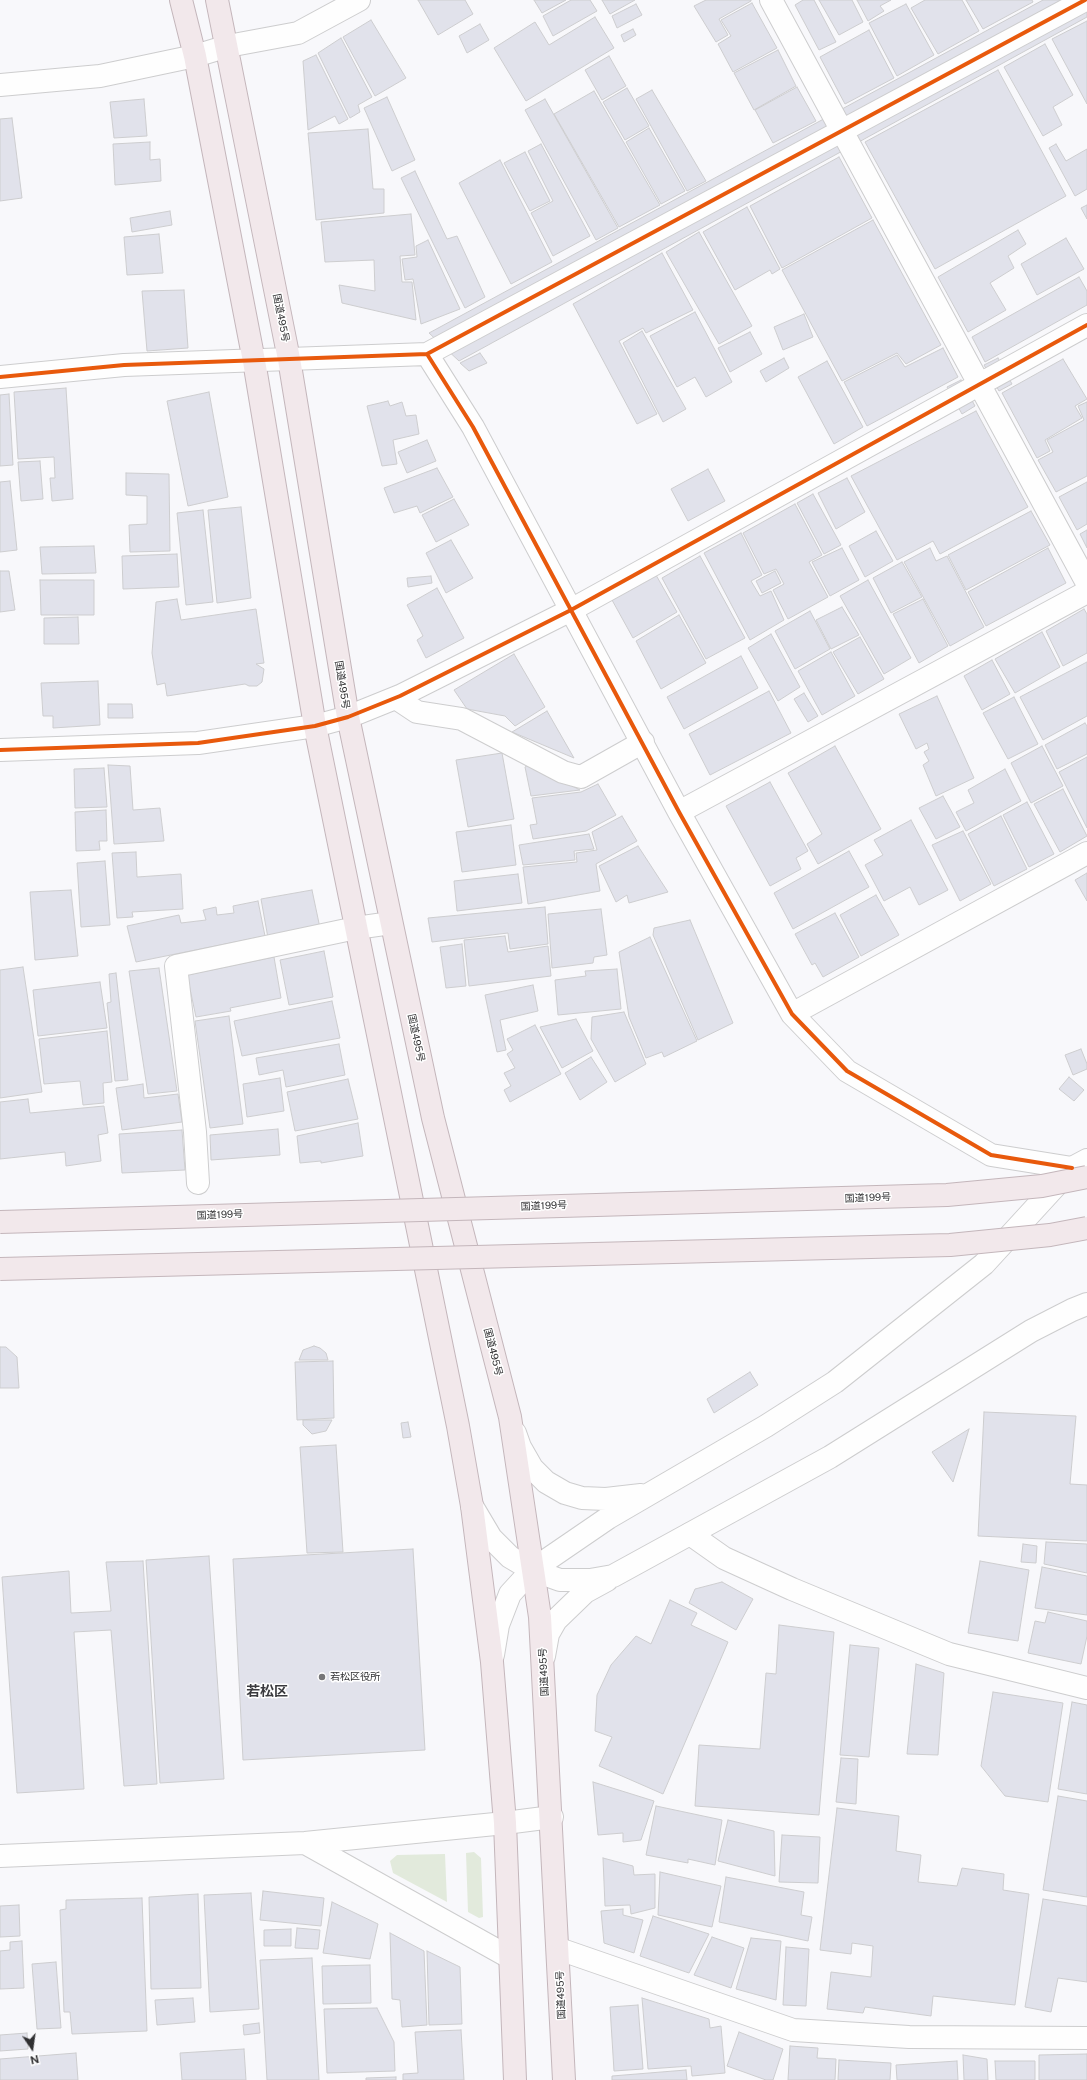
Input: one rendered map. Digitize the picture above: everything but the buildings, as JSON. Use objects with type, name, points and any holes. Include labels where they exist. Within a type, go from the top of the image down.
[{"type":"highway","points":[[181,0],[195,56],[254,361],[315,726],[457,1418],[472,1506],[492,1662],[505,1823],[509,1957],[515,2080]]},
{"type":"highway","name":"国道495号","points":[[217,0],[228,46],[289,359],[348,717],[433,1118],[510,1417],[540,1617],[559,1948],[564,2080]]},
{"type":"highway","name":"国道199号","points":[[0,1222],[946,1195],[1042,1186],[1082,1168]]},
{"type":"highway","points":[[0,1269],[950,1245],[1050,1235],[1087,1228]]},
{"type":"street","points":[[0,85],[100,76],[195,56],[228,46],[298,32],[359,0]]},
{"type":"street","points":[[771,0],[841,132],[1087,583]]},
{"type":"street","points":[[0,377],[124,365],[428,354],[1085,0]]},
{"type":"street","points":[[0,750],[198,744],[315,726],[348,717],[396,698],[571,610],[1087,325]]},
{"type":"street","points":[[428,354],[473,427],[643,742],[679,812],[792,1014],[847,1071],[991,1155],[1082,1168]]},
{"type":"street","points":[[679,812],[1087,592]]},
{"type":"street","points":[[396,698],[417,712],[462,719],[563,772],[581,777],[643,742]]},
{"type":"street","points":[[792,1014],[1087,853]]},
{"type":"street","points":[[198,1183],[195,1132],[176,966],[356,928],[391,923]]},
{"type":"street","points":[[492,1662],[498,1625],[510,1594],[532,1570],[608,1518],[766,1426],[835,1382],[984,1264],[1082,1168]]},
{"type":"street","points":[[543,1660],[548,1634],[556,1620],[585,1592],[830,1457],[925,1399],[972,1367],[1031,1331],[1087,1304]]},
{"type":"street","points":[[510,1417],[520,1447],[532,1468],[546,1482],[565,1493],[582,1498],[606,1499],[625,1498],[652,1492]]},
{"type":"street","points":[[472,1506],[491,1538],[510,1557],[532,1570],[560,1580],[590,1580],[613,1576]]},
{"type":"street","points":[[690,1534],[724,1558],[792,1589],[949,1654],[1087,1688]]},
{"type":"street","points":[[0,1856],[305,1843],[552,1817]]},
{"type":"street","points":[[305,1843],[509,1957]]},
{"type":"street","points":[[559,1948],[793,2030],[909,2037],[1087,2038]]},
{"type":"shaded area","points":[[474,1852],[481,1858],[483,1917],[479,1918],[468,1912],[466,1853]]},
{"type":"shaded area","points":[[445,1854],[447,1902],[393,1873],[390,1861],[397,1855]]},
{"type":"cycle path","points":[[0,377],[124,365],[427,354],[1085,0]]},
{"type":"cycle path","points":[[0,750],[198,743],[315,726],[348,717],[400,696],[571,610],[1087,325]]},
{"type":"cycle path","points":[[427,354],[473,427],[679,812],[792,1014],[847,1071],[991,1155],[1072,1168]]},
{"type":"place","name":"若松区役所","points":[[322,1677]]},
{"type":"district","name":"若松区","points":[[267,1692]]}]
